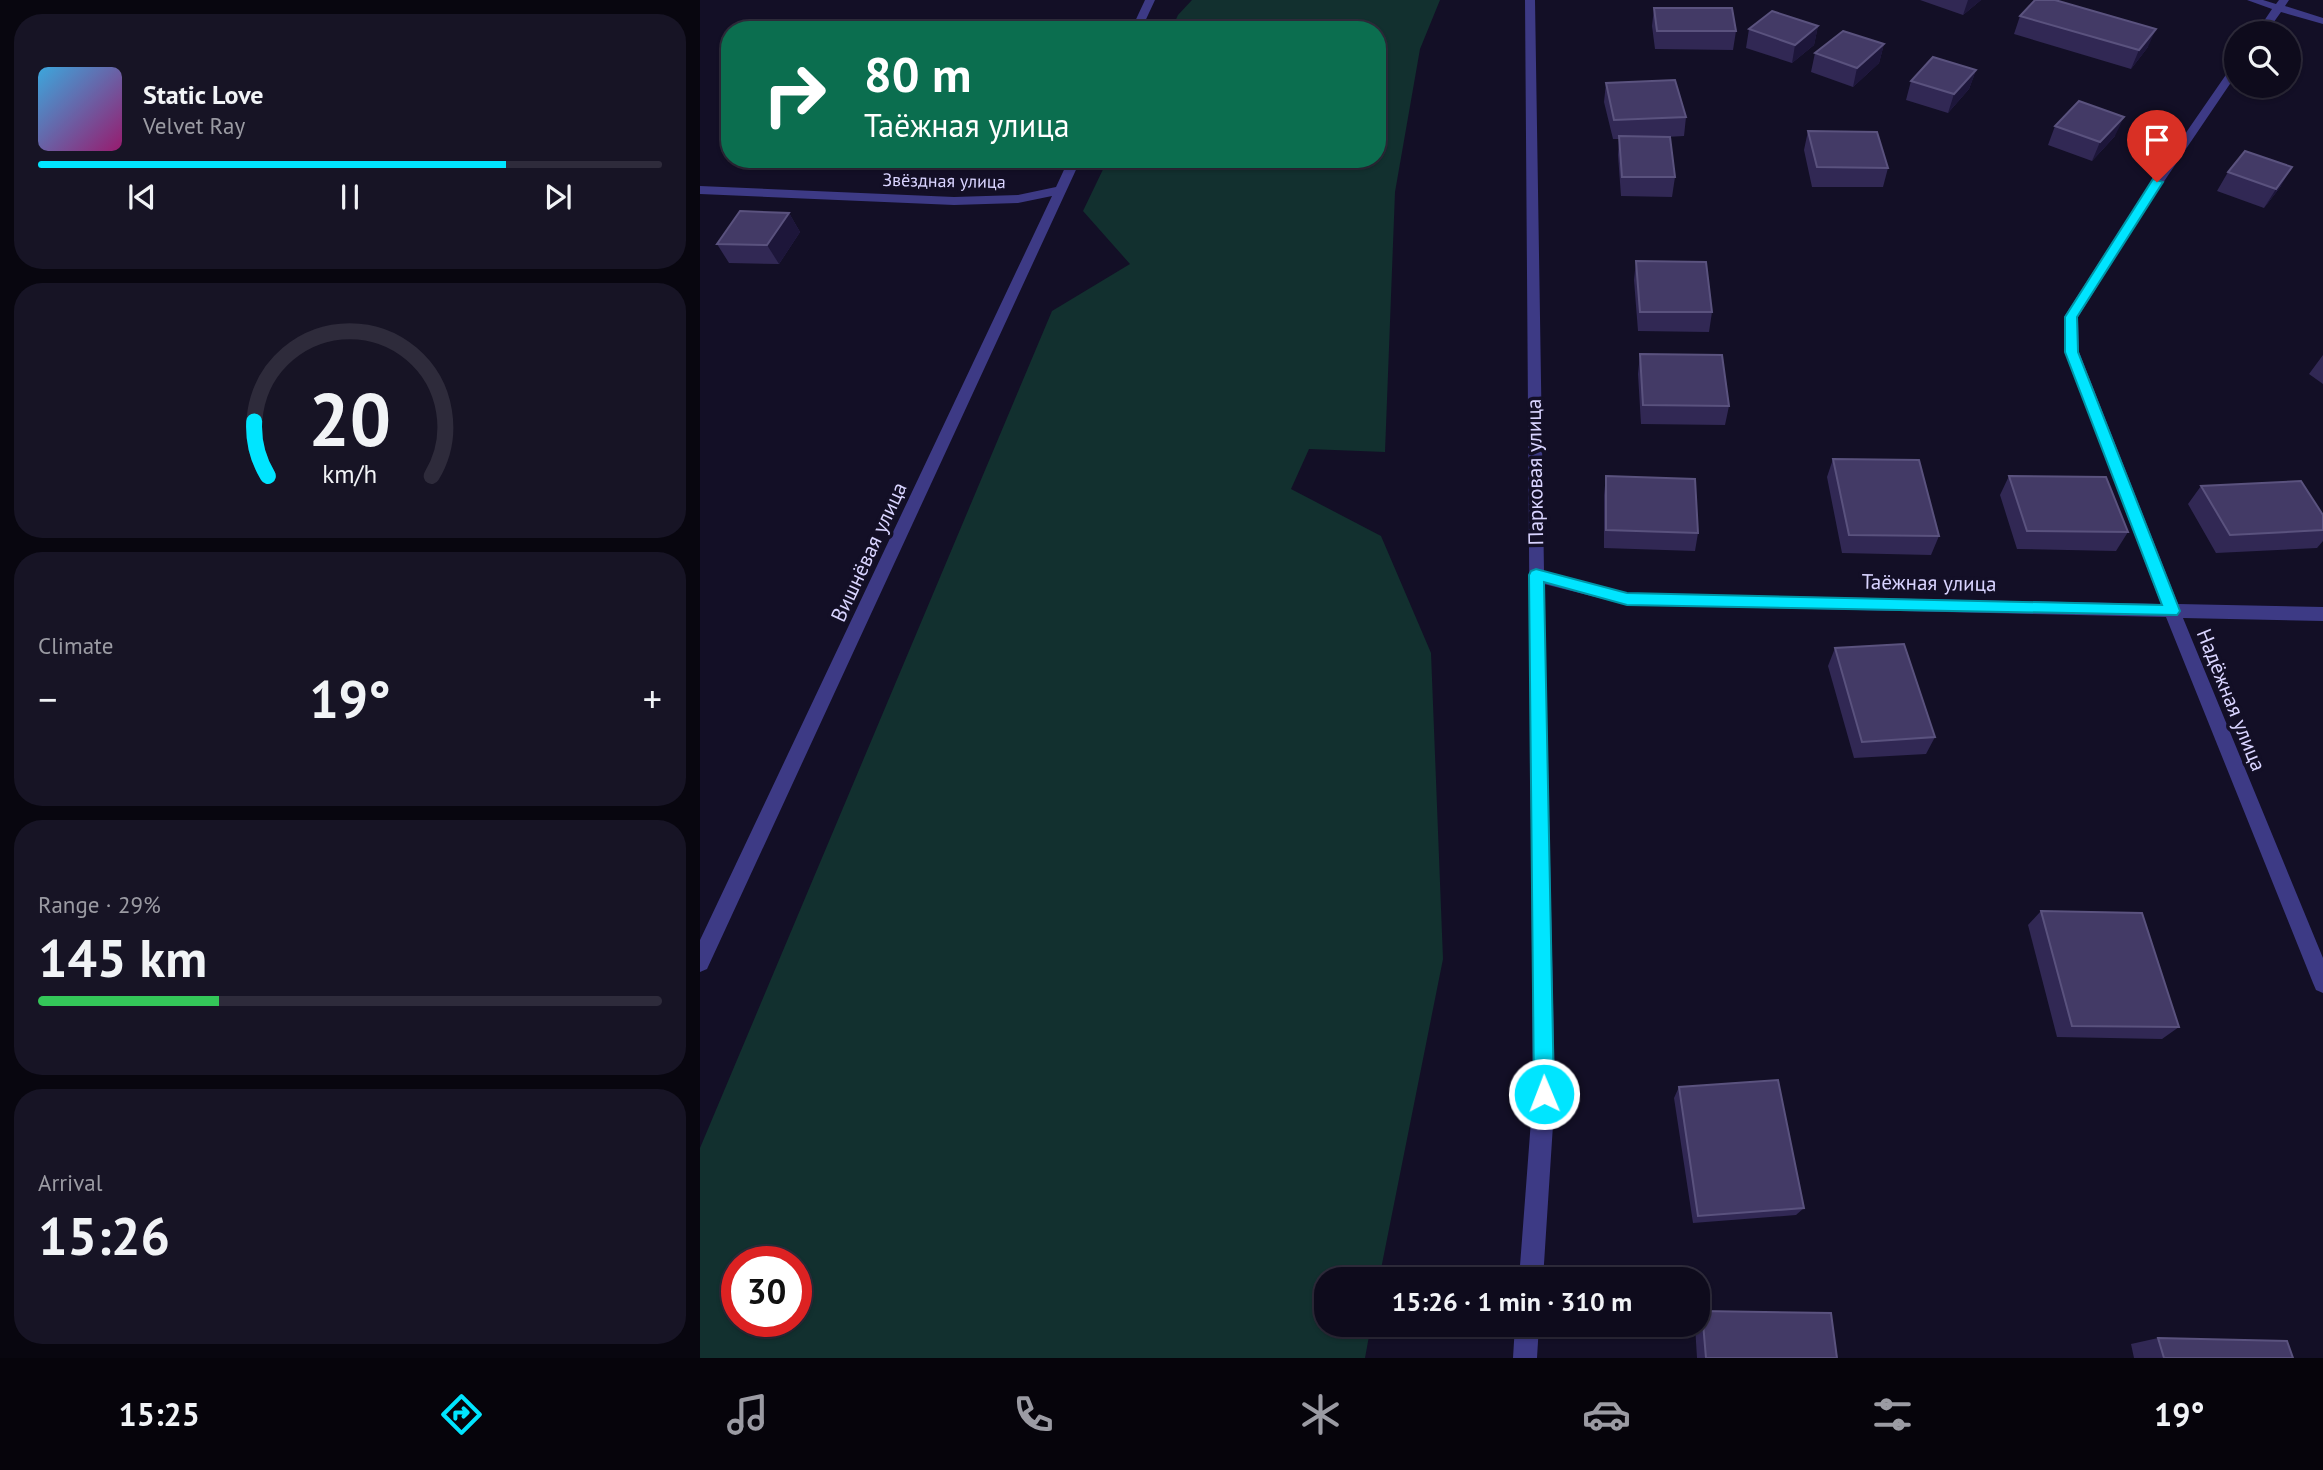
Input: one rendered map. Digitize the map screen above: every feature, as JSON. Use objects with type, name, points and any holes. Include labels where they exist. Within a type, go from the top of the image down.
[{"type":"street","points":[[1140,21],[1150,0]]},
{"type":"street","name":"Парковая улица","points":[[1530,0],[1544,1094],[1532,1267]]},
{"type":"street","points":[[2252,0],[2281,4],[2323,20]]},
{"type":"street","points":[[2269,21],[2281,4]]},
{"type":"street","name":"Надёжная улица","points":[[2224,85],[2142,205],[2071,317],[2072,352],[2172,611],[2323,984]]},
{"type":"street","name":"Вишнёвая улица","points":[[700,962],[1072,168]]},
{"type":"street","name":"Звёздная улица","points":[[700,190],[954,201],[1018,199],[1061,190]]},
{"type":"street","name":"Таёжная улица","points":[[1536,575],[1627,599],[2323,614]]},
{"type":"street","points":[[1525,1358],[1526,1337]]},
{"type":"green space","points":[[1192,0],[1440,0],[1420,49],[1395,192],[1385,452],[1309,449],[1291,489],[1381,536],[1431,653],[1443,959],[1381,1267],[1314,1267],[1314,1337],[1369,1337],[1365,1358],[700,1358],[700,1148],[1052,311],[1130,264],[1083,211],[1104,168],[1386,168],[1386,21],[1175,21]]},
{"type":"building","points":[[2035,0],[2055,0],[2156,29],[2139,50],[2020,16]]},
{"type":"building","points":[[1654,8],[1732,8],[1736,31],[1657,31]]},
{"type":"building","points":[[1772,11],[1818,26],[1795,45],[1749,29]]},
{"type":"building","points":[[1843,31],[1884,44],[1857,68],[1815,53]]},
{"type":"building","points":[[1933,57],[1976,70],[1954,94],[1911,81]]},
{"type":"building","points":[[1675,80],[1686,117],[1614,120],[1606,83]]},
{"type":"building","points":[[2079,101],[2124,117],[2100,142],[2055,126]]},
{"type":"building","points":[[1808,131],[1877,132],[1888,168],[1817,167]]},
{"type":"building","points":[[1619,136],[1670,137],[1675,177],[1622,177]]},
{"type":"building","points":[[2245,151],[2292,167],[2276,189],[2228,172]]},
{"type":"building","points":[[740,211],[789,213],[767,245],[717,244]]},
{"type":"building","points":[[1636,261],[1706,262],[1712,312],[1640,312]]},
{"type":"building","points":[[1640,354],[1722,355],[1729,406],[1643,405]]},
{"type":"building","points":[[1833,459],[1919,460],[1939,536],[1849,535]]},
{"type":"building","points":[[1606,476],[1695,479],[1698,533],[1606,530]]},
{"type":"building","points":[[2009,476],[2106,477],[2128,532],[2027,531]]},
{"type":"building","points":[[2301,481],[2323,515],[2323,530],[2230,535],[2201,486]]},
{"type":"building","points":[[1904,644],[1935,737],[1862,742],[1835,648]]},
{"type":"building","points":[[2041,911],[2142,913],[2179,1027],[2072,1026]]},
{"type":"building","points":[[1778,1080],[1804,1208],[1698,1216],[1679,1087]]},
{"type":"building","points":[[1710,1311],[1831,1313],[1837,1358],[1706,1358],[1704,1337],[1710,1337]]},
{"type":"building","points":[[2158,1338],[2287,1341],[2293,1358],[2164,1358]]},
{"type":"route","points":[[1544,1094],[1536,575],[1627,599],[2172,611],[2072,352],[2071,317],[2157,182]]}]
